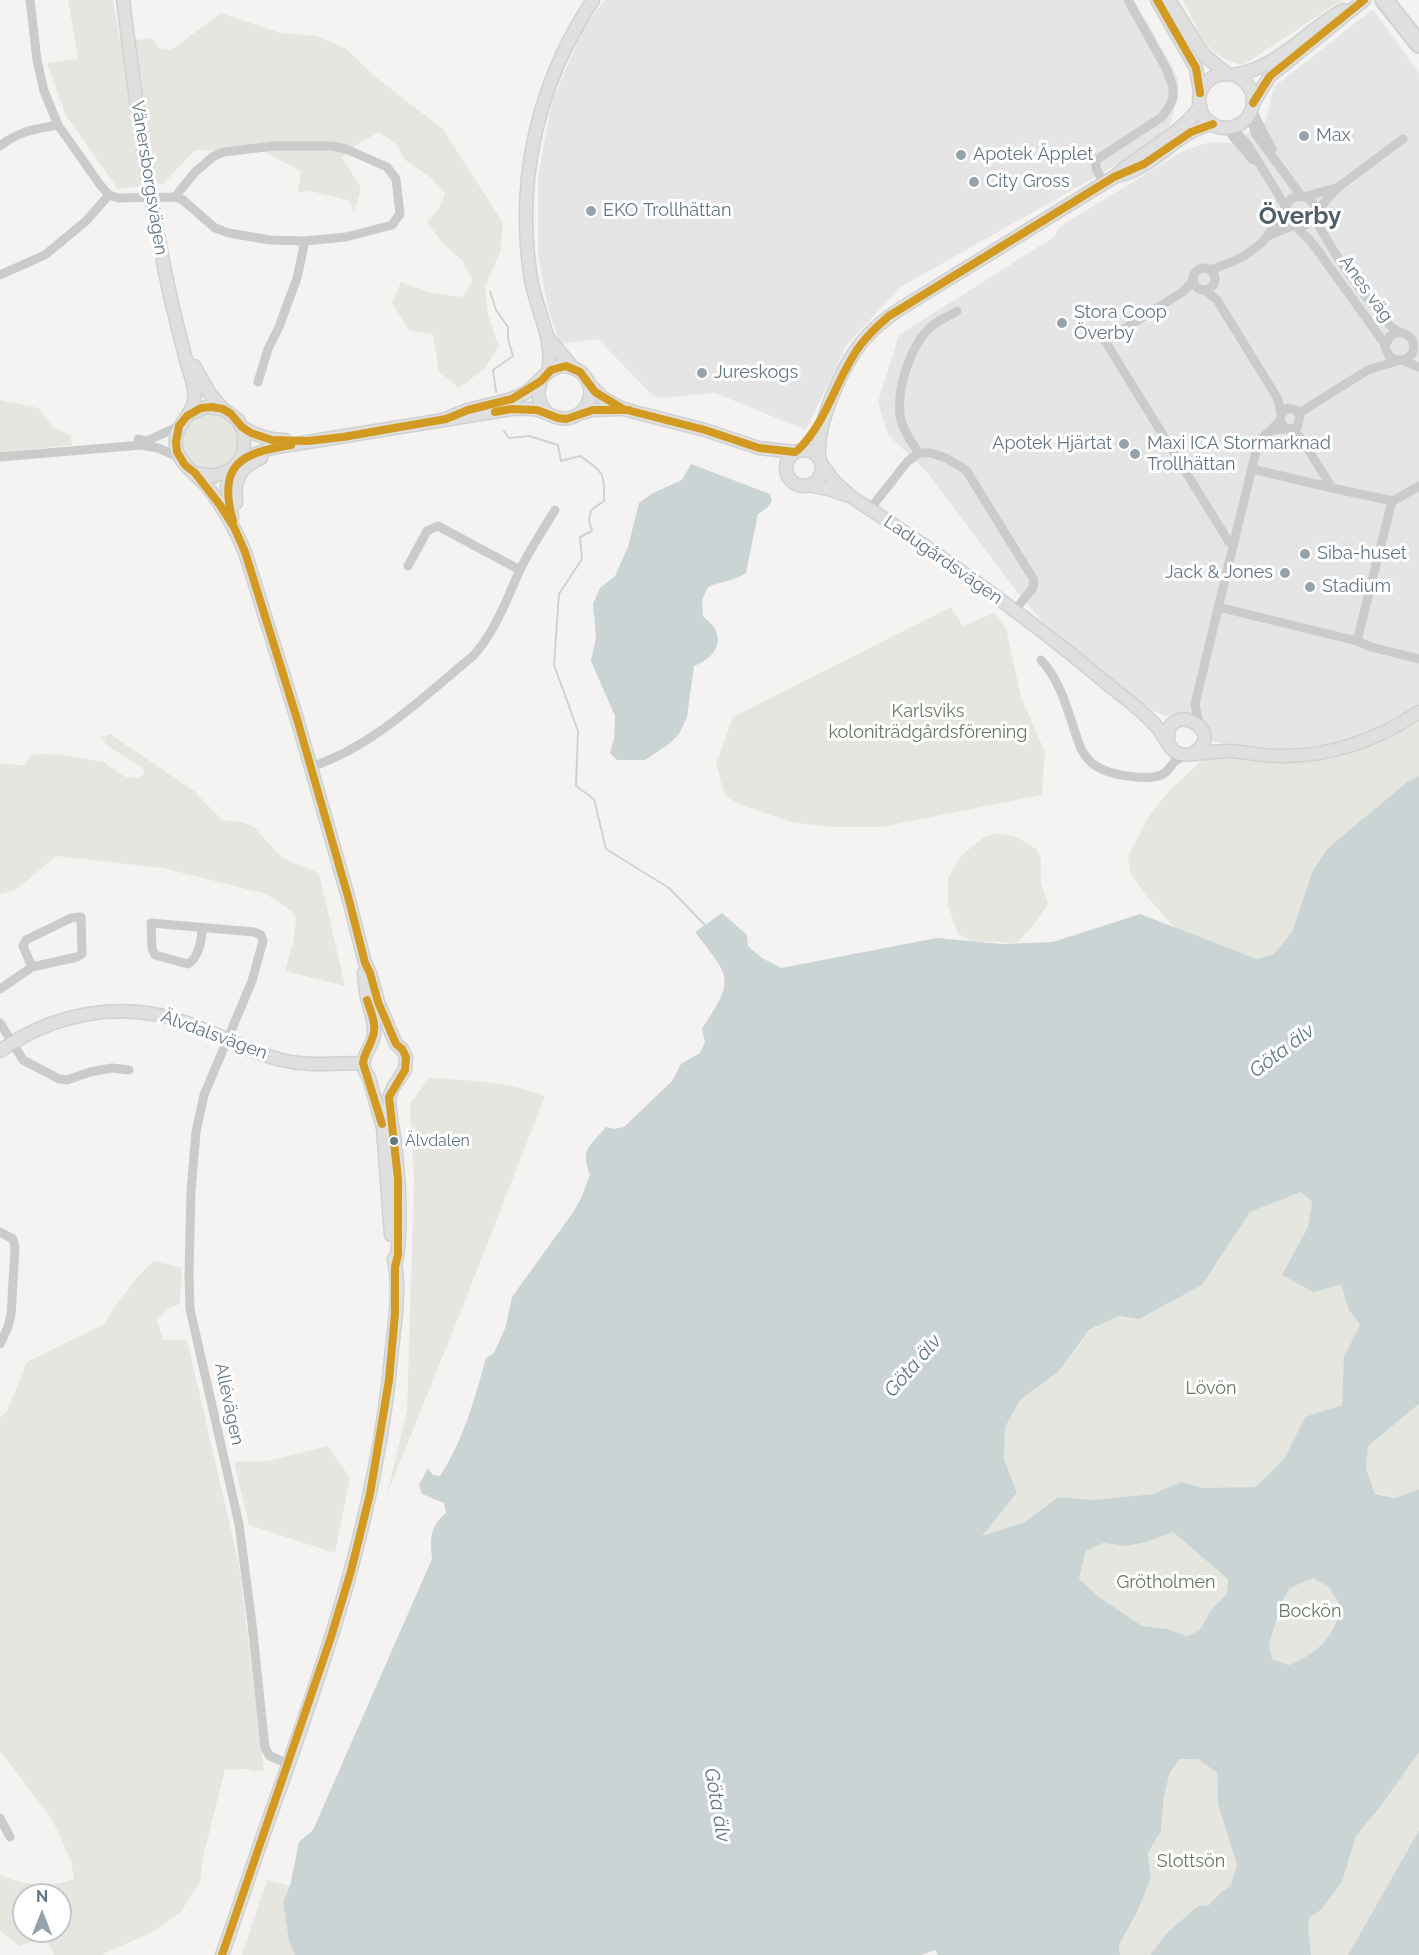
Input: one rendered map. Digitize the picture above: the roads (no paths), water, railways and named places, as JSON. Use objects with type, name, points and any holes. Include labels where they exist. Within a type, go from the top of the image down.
[{"type":"highway","points":[[1384,0],[1419,44]]},
{"type":"main road","name":"Vänersborgsvägen","points":[[123,0],[162,259],[194,389],[191,413]]},
{"type":"main road","points":[[547,413],[540,404],[538,396],[550,356],[547,336],[531,281],[528,257],[526,202],[531,152],[540,111],[555,67],[592,0]]},
{"type":"main road","points":[[1157,0],[1194,62],[1199,76],[1200,106],[1206,118],[1220,127]]},
{"type":"main road","points":[[1169,0],[1203,54],[1230,75],[1247,84],[1251,91],[1252,106]]},
{"type":"main road","points":[[1200,93],[1205,84],[1213,78],[1255,70],[1265,65],[1337,13],[1363,0]]},
{"type":"main road","points":[[808,485],[819,478],[818,442],[824,419],[848,364],[861,344],[880,323],[1109,180],[1136,169],[1162,153],[1196,128],[1237,125],[1244,121],[1270,76],[1363,0]]},
{"type":"main road","points":[[1109,180],[1123,167],[1190,119],[1200,106]]},
{"type":"main road","points":[[223,409],[206,407],[191,413],[179,426],[176,442],[179,457],[185,465],[202,475],[214,476],[259,451],[446,418],[470,417],[511,409],[537,410],[562,418],[570,418],[581,413],[589,400],[589,384],[583,374],[573,368],[559,353],[547,336]]},
{"type":"main road","name":"Vänersborgsvägen","points":[[185,353],[210,394],[223,409],[235,417],[242,427],[251,433],[272,440],[308,441]]},
{"type":"main road","points":[[446,418],[512,399],[562,366],[573,368]]},
{"type":"main road","name":"Ladugårdsvägen","points":[[589,384],[603,398],[623,409]]},
{"type":"main road","name":"Ladugårdsvägen","points":[[581,413],[600,409],[623,409],[705,430],[759,448],[808,450],[850,496],[969,575],[1015,610],[1147,717],[1170,745]]},
{"type":"main road","points":[[786,471],[788,458],[810,439],[824,419]]},
{"type":"main road","points":[[234,527],[227,497],[227,486],[245,442],[242,427]]},
{"type":"main road","points":[[245,552],[235,490],[243,470],[267,456],[325,446],[343,437]]},
{"type":"main road","name":"Ladugårdsvägen","points":[[759,448],[771,456],[795,484],[832,490],[850,496]]},
{"type":"main road","points":[[195,472],[234,527],[245,552],[281,664],[365,963],[396,1044]]},
{"type":"main road","points":[[1181,720],[1169,730],[1170,745],[1180,754],[1229,751],[1281,756],[1345,748],[1394,728],[1419,712]]},
{"type":"main road","points":[[1147,717],[1167,721],[1192,720],[1201,730],[1229,751]]},
{"type":"main road","points":[[1191,754],[1202,746],[1201,730]]},
{"type":"main road","points":[[365,963],[364,974],[368,1001],[375,1027],[363,1063],[383,1128],[395,1267]]},
{"type":"main road","name":"Älvdalsvägen","points":[[0,1052],[32,1032],[76,1016],[130,1011],[172,1018],[282,1060],[312,1065],[363,1063]]},
{"type":"main road","points":[[222,1955],[289,1764],[351,1571],[370,1494],[389,1380],[395,1313],[398,1179],[389,1097],[405,1070],[406,1059],[402,1049],[396,1044],[383,1041],[370,1046]]},
{"type":"main road","points":[[369,1078],[384,1084],[399,1079]]},
{"type":"street","points":[[30,0],[39,73],[58,125],[109,195],[118,198],[175,197],[183,200],[215,228],[229,233],[270,240],[305,242],[346,237],[392,225],[400,214],[396,179],[387,167],[346,149],[332,147],[232,150],[214,156],[195,172],[175,197]]},
{"type":"street","points":[[1109,180],[1096,169],[1096,160],[1162,117],[1173,98],[1173,87],[1166,68],[1128,0]]},
{"type":"street","points":[[1252,106],[1278,165],[1303,197],[1312,203],[1314,214]]},
{"type":"street","points":[[0,146],[26,130],[58,125]]},
{"type":"street","points":[[1220,127],[1262,168],[1285,208],[1286,217],[1295,226]]},
{"type":"street","points":[[1266,237],[1309,223],[1337,188],[1403,139]]},
{"type":"street","points":[[1332,488],[1301,438],[1287,423],[1278,399],[1217,300],[1199,286],[1197,272],[1230,263],[1256,247],[1266,237],[1292,199],[1337,188]]},
{"type":"street","points":[[0,274],[45,255],[86,220],[109,195]]},
{"type":"street","name":"Anes väg","points":[[1314,214],[1324,237],[1377,311],[1398,332]]},
{"type":"street","name":"Anes väg","points":[[1295,226],[1313,244],[1385,345]]},
{"type":"street","points":[[258,382],[268,349],[279,327],[297,278],[305,242]]},
{"type":"street","points":[[1230,263],[1210,288],[1199,286],[1184,291],[1105,341],[1229,542],[1234,543]]},
{"type":"street","points":[[1209,270],[1213,273],[1217,300]]},
{"type":"street","points":[[919,453],[902,422],[900,400],[906,371],[922,337],[933,326],[957,311]]},
{"type":"street","points":[[1201,730],[1195,704],[1259,441],[1269,432],[1287,423],[1294,411],[1368,370],[1409,357],[1416,351],[1408,335],[1398,332],[1390,336],[1379,358],[1368,370]]},
{"type":"street","points":[[1385,345],[1389,356],[1419,367]]},
{"type":"street","points":[[1278,399],[1294,411]]},
{"type":"street","points":[[1287,423],[1285,410],[1294,411]]},
{"type":"street","points":[[106,447],[140,439],[147,441],[179,426]]},
{"type":"street","points":[[0,457],[141,445],[159,448],[179,457]]},
{"type":"street","name":"Ladugårdsvägen","points":[[870,510],[908,461],[919,453],[931,453],[946,458],[966,470],[1034,580],[1033,588],[1015,610]]},
{"type":"street","points":[[1252,469],[1392,501],[1419,486]]},
{"type":"street","points":[[1357,641],[1392,501]]},
{"type":"street","points":[[311,767],[342,755],[375,735],[473,656],[496,626],[520,570],[555,510]]},
{"type":"street","points":[[408,566],[427,531],[438,526],[520,570]]},
{"type":"street","points":[[1218,607],[1357,641],[1371,647],[1419,659]]},
{"type":"street","points":[[1041,660],[1060,688],[1080,749],[1098,768],[1116,774],[1140,778],[1150,777],[1163,774],[1174,762],[1191,754]]},
{"type":"street","points":[[1181,720],[1195,704]]},
{"type":"street","points":[[1170,745],[1174,762]]},
{"type":"street","points":[[0,988],[32,967],[82,954],[81,917],[71,918],[26,940],[23,946],[32,967]]},
{"type":"street","points":[[151,923],[202,928],[202,939],[194,960],[188,964],[155,955],[152,948],[151,923]]},
{"type":"street","name":"Allévägen","points":[[202,928],[254,932],[261,935],[263,941],[252,981],[204,1095],[196,1132],[191,1191],[190,1309],[238,1524],[252,1624],[265,1748],[270,1756],[289,1764]]},
{"type":"street","points":[[0,1023],[23,1060],[59,1079],[67,1080],[112,1068],[129,1070]]},
{"type":"street","points":[[0,1232],[13,1239],[15,1248],[11,1316],[0,1344]]},
{"type":"street","points":[[0,1818],[10,1837]]},
{"type":"water","points":[[691,464],[770,494],[772,501],[758,514],[746,573],[708,587],[702,600],[703,616],[714,627],[718,640],[717,646],[710,656],[694,666],[687,717],[679,734],[669,744],[645,760],[617,760],[610,753],[614,739],[615,716],[591,661],[596,637],[593,604],[600,588],[615,576],[628,547],[639,503],[653,493],[682,480]]},
{"type":"water","name":"Göta älv","points":[[1419,776],[1419,1404],[1368,1446],[1366,1468],[1375,1494],[1395,1498],[1419,1489],[1419,1752],[1380,1807],[1356,1836],[1342,1882],[1321,1910],[1310,1917],[1308,1925],[1311,1955],[1150,1955],[1166,1934],[1198,1906],[1209,1905],[1230,1886],[1237,1865],[1218,1804],[1217,1773],[1198,1759],[1180,1759],[1170,1772],[1164,1796],[1161,1831],[1148,1853],[1151,1878],[1138,1910],[1119,1945],[1120,1955],[938,1955],[935,1950],[921,1955],[295,1955],[289,1942],[283,1902],[290,1886],[299,1842],[313,1830],[432,1559],[431,1539],[434,1528],[446,1513],[444,1503],[422,1494],[419,1485],[428,1468],[433,1475],[440,1476],[448,1463],[473,1404],[486,1358],[494,1353],[506,1326],[512,1297],[574,1211],[582,1196],[590,1175],[586,1159],[588,1148],[606,1127],[614,1129],[624,1127],[672,1081],[681,1064],[700,1053],[705,1042],[702,1029],[720,999],[724,979],[722,969],[716,959],[695,932],[722,913],[747,935],[748,946],[762,958],[781,968],[937,938],[1002,944],[1053,942],[1140,914],[1257,959],[1274,954],[1292,932],[1313,870],[1328,848],[1407,782]],"holes":[[[1301,1192],[1312,1201],[1308,1227],[1282,1275],[1314,1292],[1341,1284],[1349,1310],[1360,1325],[1344,1357],[1342,1405],[1305,1417],[1284,1459],[1256,1487],[1204,1488],[1181,1482],[1153,1494],[1094,1500],[1058,1497],[1025,1522],[982,1536],[1017,1493],[1004,1459],[1005,1427],[1020,1400],[1059,1371],[1089,1330],[1119,1316],[1139,1319],[1202,1285],[1250,1212]],[[1173,1532],[1228,1579],[1227,1594],[1211,1610],[1200,1630],[1187,1636],[1168,1629],[1142,1626],[1099,1597],[1079,1579],[1086,1551],[1103,1543],[1126,1546],[1147,1542]],[[1313,1578],[1328,1586],[1342,1608],[1323,1643],[1309,1655],[1289,1665],[1272,1659],[1269,1644],[1284,1598],[1290,1588]]]},
{"type":"water","points":[[1419,1830],[1419,1955],[1348,1955]]},
{"type":"waterway","points":[[490,291],[496,310],[508,327],[508,339],[513,356],[493,370],[496,392]]},
{"type":"waterway","points":[[504,431],[509,438],[529,436],[558,445],[561,461],[580,456],[594,466],[603,478],[604,501],[591,510],[589,520],[592,531],[580,537],[582,559],[559,594],[554,665],[578,731],[576,786],[594,799],[606,849],[669,888],[705,925]]},
{"type":"place","name":"Max","points":[[1304,136]]},
{"type":"place","name":"Apotek Äpplet","points":[[961,155]]},
{"type":"place","name":"City Gross","points":[[974,182]]},
{"type":"place","name":"EKO Trollhättan","points":[[591,211]]},
{"type":"place","name":"Stora Coop Överby","points":[[1062,323]]},
{"type":"place","name":"Jureskogs","points":[[702,373]]},
{"type":"place","name":"Apotek Hjärtat","points":[[1124,444]]},
{"type":"place","name":"Maxi ICA Stormarknad Trollhättan","points":[[1135,454]]},
{"type":"place","name":"Siba-huset","points":[[1305,554]]},
{"type":"place","name":"Jack & Jones","points":[[1285,573]]},
{"type":"place","name":"Stadium","points":[[1310,587]]},
{"type":"place","name":"Älvdalen","points":[[394,1141]]},
{"type":"district","name":"Överby","points":[[1300,217]]},
{"type":"park label","name":"Karlsviks koloniträdgårdsförening","points":[[928,722]]},
{"type":"park label","name":"Lövön","points":[[1211,1389]]},
{"type":"park label","name":"Grötholmen","points":[[1166,1583]]},
{"type":"park label","name":"Bockön","points":[[1310,1612]]},
{"type":"park label","name":"Slottsön","points":[[1191,1862]]}]
